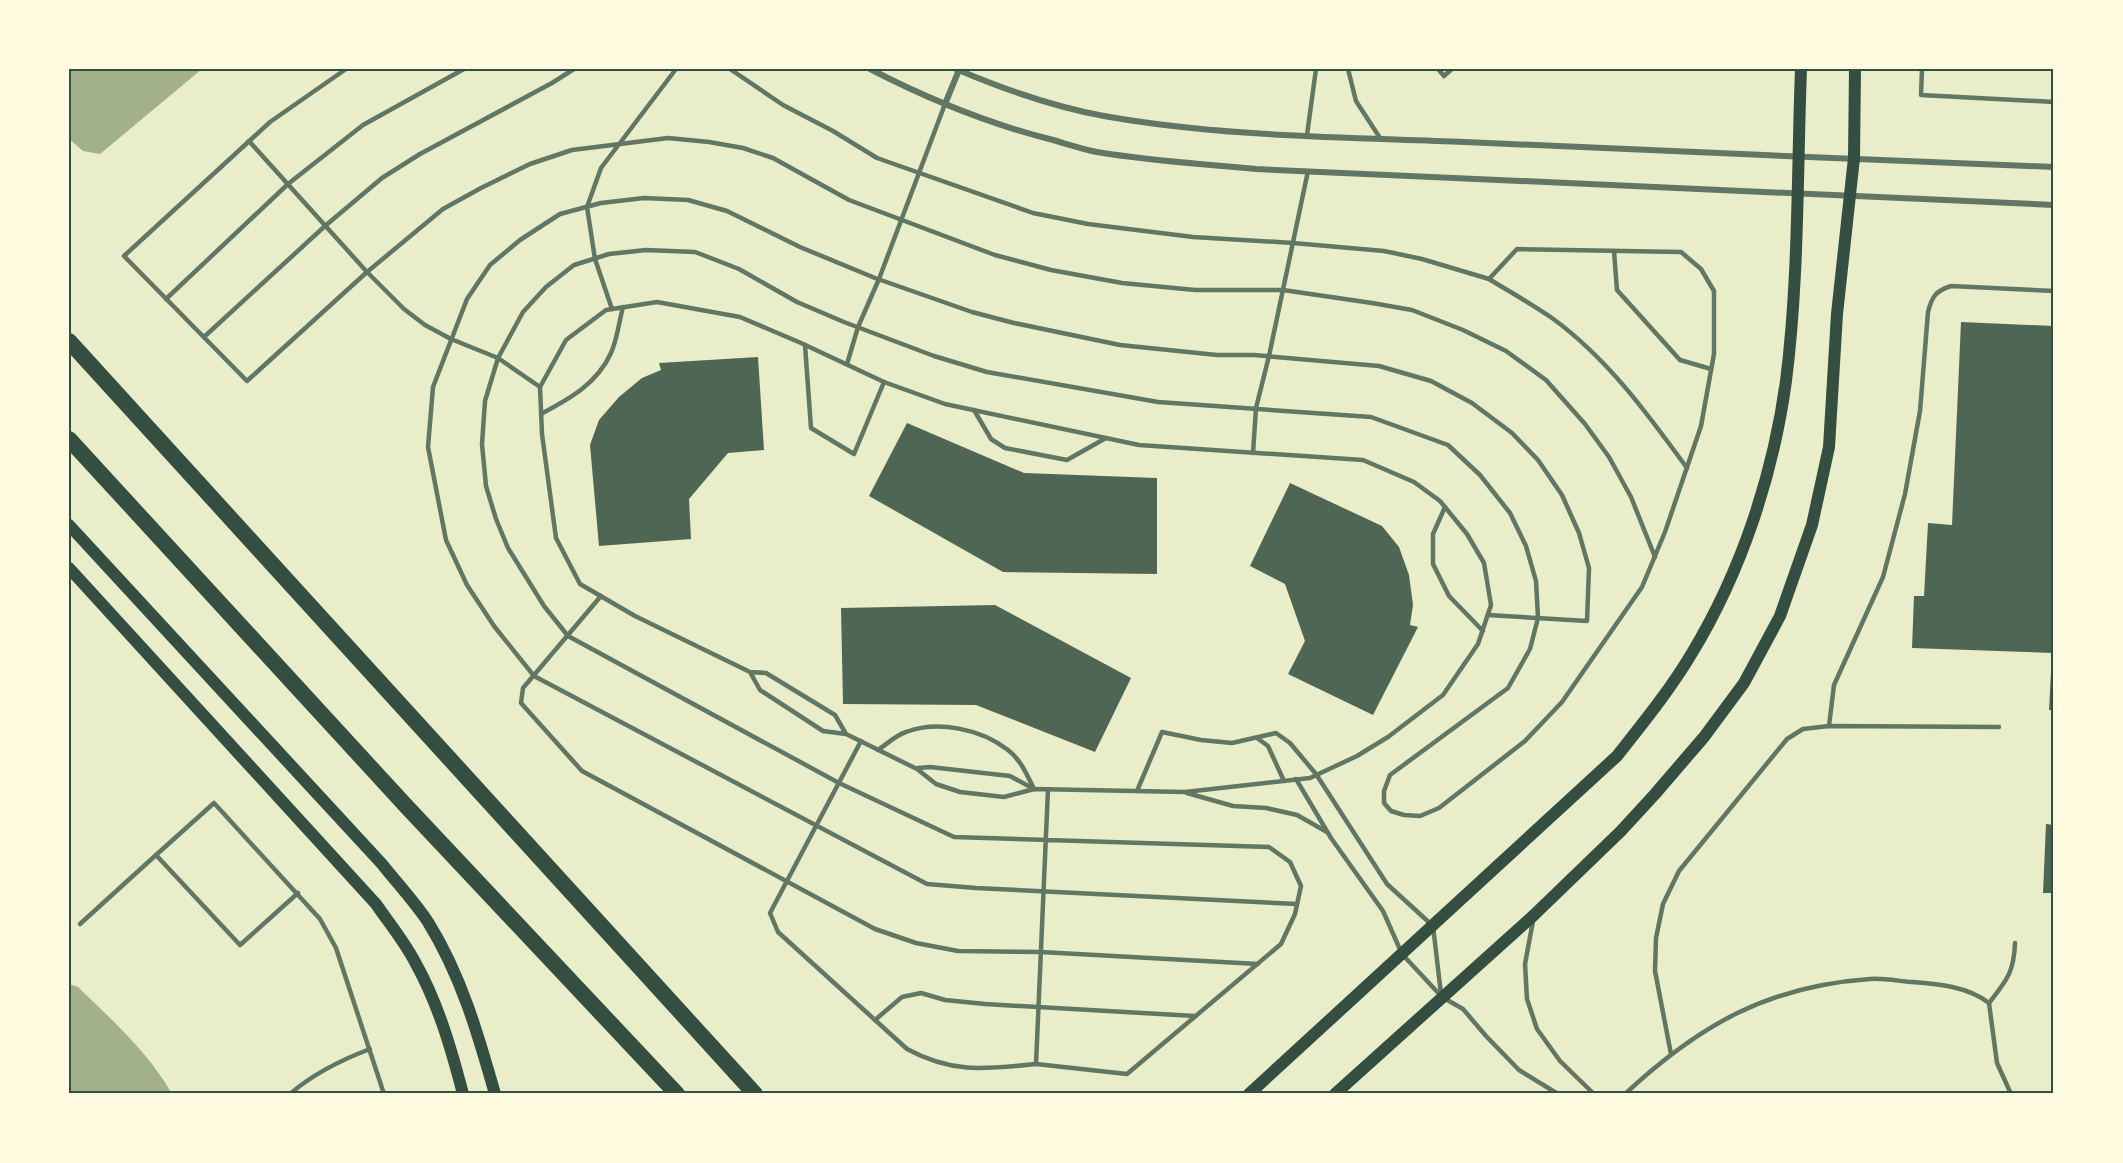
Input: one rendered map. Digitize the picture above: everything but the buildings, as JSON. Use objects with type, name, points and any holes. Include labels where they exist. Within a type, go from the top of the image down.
[{"type":"highway","points":[[69,341],[754,1094]]},
{"type":"highway","points":[[69,439],[407,807],[677,1094]]},
{"type":"main road","points":[[1249,1094],[1617,756],[1656,706],[1692,653],[1743,550],[1774,445],[1784,393],[1793,309],[1801,69]]},
{"type":"main road","points":[[1335,1094],[1534,915],[1621,831],[1704,737],[1743,683],[1780,616],[1812,525],[1829,447],[1837,314],[1854,158],[1854,69]]},
{"type":"main road","points":[[69,525],[382,864],[413,902],[444,949],[459,982],[495,1094]]},
{"type":"main road","points":[[69,568],[376,904],[415,961],[431,994],[447,1036],[463,1094]]},
{"type":"street","points":[[870,69],[900,85],[945,104],[1028,134],[1094,151],[1168,162],[1308,171],[2054,206]]},
{"type":"street","points":[[945,104],[957,70],[1039,99],[1102,116],[1162,125],[1307,135],[1797,158],[1854,158],[2054,167]]},
{"type":"lane","points":[[346,69],[270,122],[123,256],[247,381],[367,272],[443,209],[530,164],[572,150],[668,138],[743,148],[773,158],[849,200],[995,255],[1061,272],[1122,284],[1195,290],[1283,290],[1412,310],[1463,330],[1506,351],[1546,380],[1585,424],[1609,457],[1631,497],[1654,558]]},
{"type":"lane","points":[[166,299],[288,184],[363,125],[465,69]]},
{"type":"lane","points":[[204,337],[325,226],[382,178],[420,154],[574,69]]},
{"type":"lane","points":[[612,309],[595,259],[586,207],[601,168],[676,69]]},
{"type":"lane","points":[[730,69],[783,105],[833,131],[877,158],[1033,213],[1088,224],[1193,237],[1384,251],[1422,258],[1489,279],[1551,317],[1590,349],[1653,420],[1687,468]]},
{"type":"lane","points":[[1307,135],[1316,69]]},
{"type":"lane","points":[[1348,69],[1356,101],[1380,138]]},
{"type":"lane","points":[[1438,69],[1444,76],[1452,69]]},
{"type":"lane","points":[[1923,69],[1921,95],[2054,102]]},
{"type":"lane","points":[[847,364],[858,327],[879,279],[945,104]]},
{"type":"lane","points":[[249,141],[367,272],[404,309],[425,325],[451,339],[498,358],[540,387]]},
{"type":"lane","points":[[1253,453],[1256,408],[1308,171]]},
{"type":"lane","points":[[1297,904],[927,884],[534,676],[494,626],[467,585],[446,540],[428,447],[433,387],[466,299],[490,265],[520,240],[560,214],[601,203],[644,198],[688,200],[727,211],[800,247],[879,279],[972,312],[1120,345],[1217,355],[1269,356],[1379,366],[1431,381],[1472,403],[1512,433],[1538,460],[1562,495],[1579,533],[1588,568],[1587,621],[1488,615]]},
{"type":"lane","points":[[861,741],[839,783],[816,825],[770,913],[778,932],[907,1049],[927,1060],[952,1067],[985,1069],[1036,1064],[1127,1074],[1281,944],[1295,914],[1300,886],[1290,862],[1269,847],[954,837],[839,783],[568,636],[544,606],[508,548],[486,486],[482,444],[485,400],[498,358],[523,312],[546,287],[574,266],[609,254],[646,250],[695,252],[739,269],[797,302],[934,356],[987,372],[1158,402],[1371,417],[1448,445],[1480,475],[1510,513],[1526,546],[1536,581],[1538,618],[1530,649],[1508,688],[1390,775],[1384,791],[1384,803],[1391,811],[1420,816],[1439,808],[1525,741],[1562,702],[1642,587],[1701,426],[1714,354],[1714,291],[1701,269],[1680,252],[1517,249],[1489,279]]},
{"type":"lane","points":[[1614,251],[1617,290],[1680,360],[1711,369]]},
{"type":"lane","points":[[1829,726],[1834,685],[1883,577],[1905,494],[1920,411],[1928,312],[1932,297],[1939,290],[1951,286],[2054,291]]},
{"type":"lane","points":[[750,672],[760,690],[823,731],[846,734],[917,768],[936,784],[960,792],[1004,797],[1034,789],[1185,792],[1310,778],[1357,756],[1388,737],[1443,695],[1478,644],[1488,615],[1491,605],[1484,563],[1467,534],[1445,507],[1414,482],[1363,460],[1139,445],[945,404],[884,382],[740,317],[657,302],[606,310],[566,340],[540,387],[541,414],[556,538],[580,584],[635,616],[750,672],[766,673],[835,715],[846,734]]},
{"type":"lane","points":[[541,414],[576,395],[594,378],[611,353],[622,307]]},
{"type":"lane","points":[[805,345],[811,428],[854,454],[884,382]]},
{"type":"lane","points":[[974,410],[991,439],[1005,448],[1067,460],[1106,438]]},
{"type":"lane","points":[[1445,507],[1432,534],[1433,564],[1449,596],[1483,630]]},
{"type":"lane","points":[[602,596],[523,688],[521,704],[582,771],[875,929],[916,943],[958,951],[1041,952],[1258,964]]},
{"type":"lane","points":[[878,750],[904,732],[928,726],[981,735],[1009,750],[1022,765],[1034,789]]},
{"type":"lane","points":[[1671,1054],[1655,970],[1656,938],[1663,904],[1679,871],[1787,739],[1803,729],[1829,726],[1999,727]]},
{"type":"lane","points":[[1137,791],[1162,732],[1201,740],[1232,743],[1276,734],[1290,743],[1316,774],[1387,884],[1432,926],[1442,997]]},
{"type":"lane","points":[[1257,738],[1268,746],[1284,781]]},
{"type":"lane","points":[[917,768],[930,767],[1010,776],[1034,789]]},
{"type":"lane","points":[[1296,779],[1328,832],[1383,911],[1402,954],[1442,997],[1463,1009],[1519,1070],[1558,1094]]},
{"type":"lane","points":[[1036,1064],[1048,789]]},
{"type":"lane","points":[[1185,792],[1233,806],[1266,808],[1297,815],[1328,832]]},
{"type":"lane","points":[[80,924],[214,803],[320,919],[336,948],[384,1094]]},
{"type":"lane","points":[[156,855],[240,945],[298,894]]},
{"type":"lane","points":[[1534,915],[1525,964],[1527,999],[1537,1029],[1560,1061],[1594,1094]]},
{"type":"lane","points":[[2011,1094],[1996,1063],[1989,1003],[2006,982],[2015,962],[2015,944]]},
{"type":"lane","points":[[1624,1094],[1671,1054],[1709,1028],[1741,1010],[1791,991],[1872,979],[1933,983],[1978,995],[1989,1003]]},
{"type":"lane","points":[[874,1020],[902,997],[921,993],[945,1000],[1195,1016]]},
{"type":"lane","points":[[290,1094],[301,1084],[339,1061],[370,1048]]},
{"type":"shaded area","points":[[69,69],[202,69],[100,154],[83,151],[69,139]]},
{"type":"shaded area","points":[[69,984],[78,987],[129,1038],[163,1079],[172,1094],[69,1094]]}]
